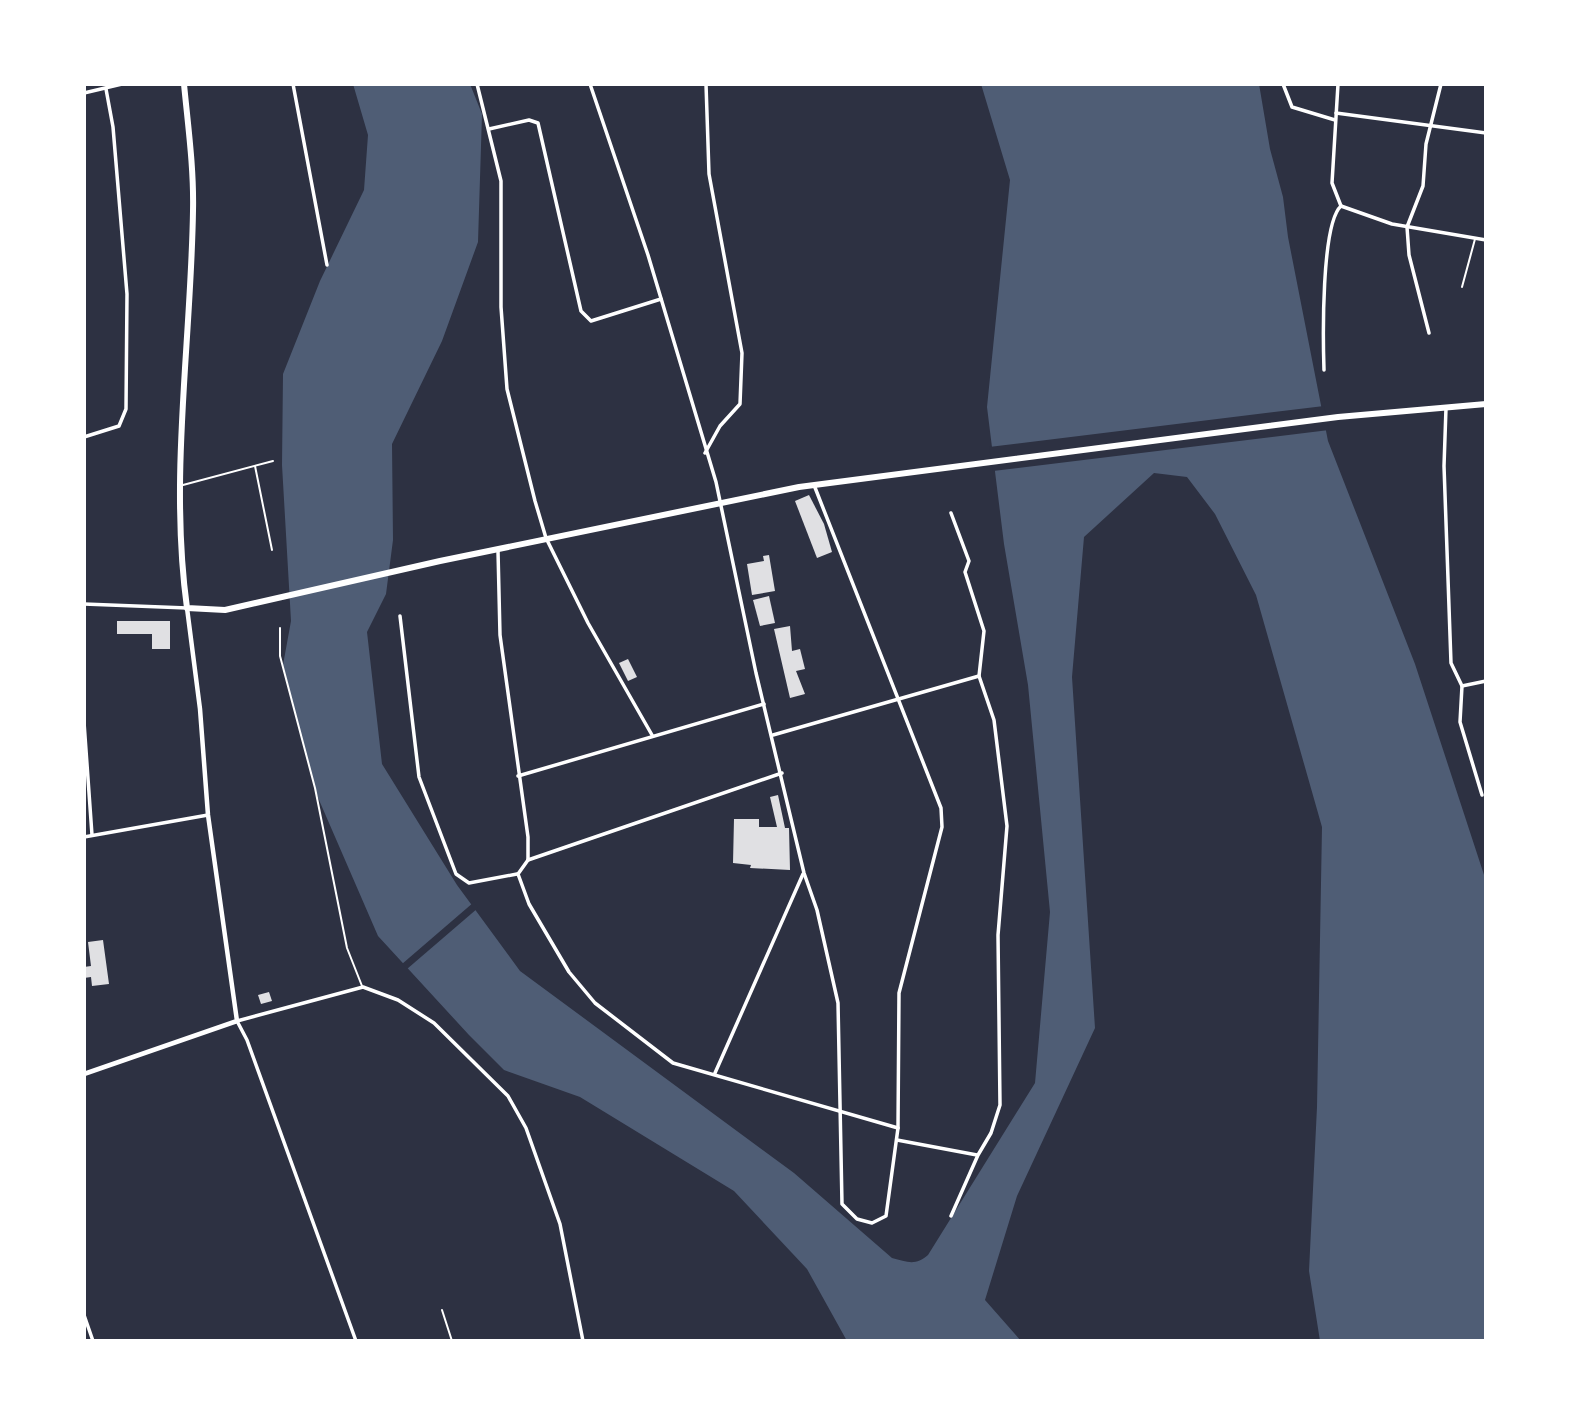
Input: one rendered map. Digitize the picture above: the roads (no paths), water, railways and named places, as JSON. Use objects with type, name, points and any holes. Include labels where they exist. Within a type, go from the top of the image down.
[{"type":"highway","points":[[184,84],[194,210],[180,485],[181,561],[187,608],[225,610],[720,501],[814,485],[990,460],[1338,417],[1486,404]]},
{"type":"street","points":[[84,93],[122,84]]},
{"type":"street","points":[[293,84],[327,265]]},
{"type":"street","points":[[477,84],[501,181],[501,307],[507,389],[546,538],[588,623],[652,735]]},
{"type":"street","points":[[590,84],[660,299],[720,501],[764,704],[838,1003],[842,1203],[857,1219],[872,1223],[886,1216],[898,1128],[899,993],[942,827],[941,808],[814,485]]},
{"type":"street","points":[[705,453],[720,426],[740,404],[743,382],[742,353],[709,174],[706,84]]},
{"type":"street","points":[[1283,84],[1292,107],[1335,120]]},
{"type":"street","points":[[1338,84],[1332,183],[1341,206],[1366,217],[1486,240]]},
{"type":"street","points":[[1429,333],[1409,256],[1407,226],[1423,186],[1426,144],[1441,84]]},
{"type":"street","points":[[84,436],[119,426],[123,421],[127,399],[127,294],[114,127],[106,89]]},
{"type":"street","points":[[1336,113],[1486,133]]},
{"type":"street","points":[[488,129],[529,120],[538,123],[582,312],[591,321],[660,299]]},
{"type":"street","points":[[1324,370],[1322,325],[1330,228],[1335,211],[1341,206]]},
{"type":"street","points":[[1446,408],[1444,466],[1451,663],[1462,686],[1460,722],[1482,795]]},
{"type":"street","points":[[951,513],[969,561],[965,572],[984,631],[979,676],[994,720],[1007,826],[998,935],[1000,1105],[991,1133],[978,1155],[951,1216]]},
{"type":"street","points":[[400,616],[419,777],[456,874],[469,883],[518,874],[528,860],[528,837],[500,635],[498,549]]},
{"type":"street","points":[[84,604],[187,608],[200,709],[208,815],[230,990],[237,1021],[247,1040],[356,1341]]},
{"type":"street","points":[[772,736],[898,702],[979,676]]},
{"type":"street","points":[[1462,686],[1486,681]]},
{"type":"street","points":[[518,776],[764,704]]},
{"type":"street","points":[[84,722],[92,835]]},
{"type":"street","points":[[528,860],[782,773]]},
{"type":"street","points":[[84,837],[208,815]]},
{"type":"street","points":[[715,1073],[804,873]]},
{"type":"street","points":[[518,874],[535,916],[569,972],[595,1003],[673,1063],[898,1128]]},
{"type":"street","points":[[84,1074],[237,1021],[363,987],[398,1000],[434,1024],[508,1096],[526,1128],[560,1224],[583,1341]]},
{"type":"street","points":[[897,1140],[978,1155]]},
{"type":"street","points":[[84,1315],[93,1341]]},
{"type":"lane","points":[[1462,287],[1475,239]]},
{"type":"lane","points":[[180,485],[273,461]]},
{"type":"lane","points":[[255,466],[272,550]]},
{"type":"lane","points":[[280,628],[280,656],[315,788],[347,948],[363,987]]},
{"type":"lane","points":[[442,1310],[452,1341]]},
{"type":"water","points":[[353,84],[470,84],[482,114],[478,242],[442,341],[392,444],[393,540],[386,594],[367,632],[382,764],[457,885],[520,971],[794,1173],[892,1258],[911,1262],[919,1261],[928,1255],[1035,1083],[1050,912],[1028,685],[1004,544],[987,407],[1010,180],[981,84],[1259,84],[1270,149],[1283,197],[1288,237],[1328,441],[1415,664],[1486,881],[1486,1341],[1320,1341],[1309,1271],[1317,1107],[1322,827],[1256,595],[1215,514],[1187,477],[1154,473],[1084,537],[1072,677],[1095,1028],[1017,1196],[985,1300],[1021,1341],[847,1341],[807,1269],[734,1191],[580,1097],[504,1070],[378,936],[316,793],[283,665],[291,621],[282,465],[283,374],[320,281],[364,190],[368,135]]}]
